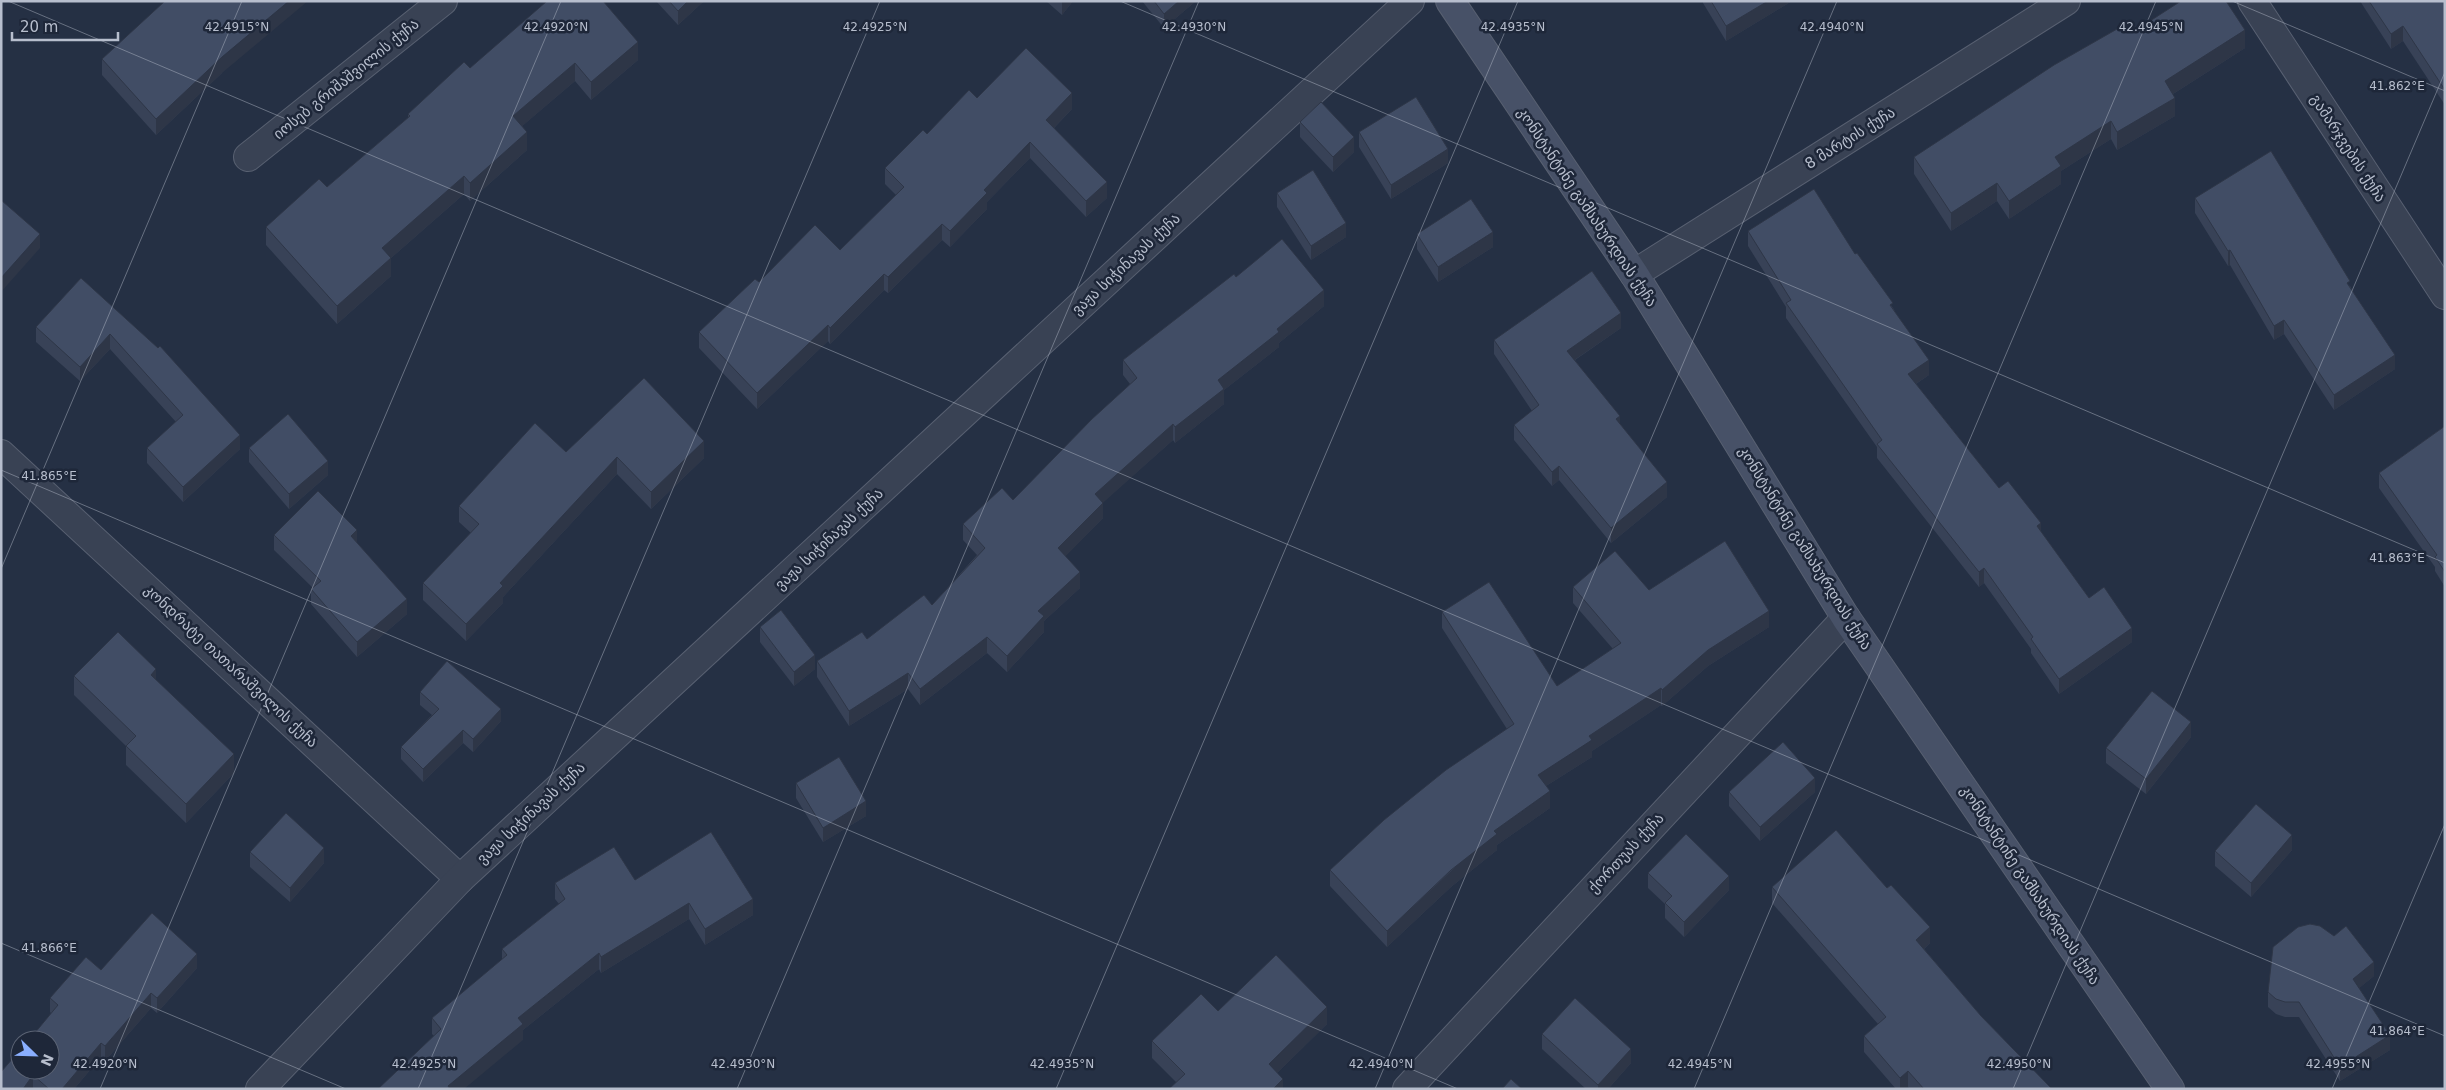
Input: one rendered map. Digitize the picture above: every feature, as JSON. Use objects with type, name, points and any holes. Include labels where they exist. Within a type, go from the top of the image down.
[{"type":"main road","name":"კონსტანტინე გამსახურდიას ქუჩა","points":[[1450,1],[1634,274],[1846,618],[2170,1089]]},
{"type":"street","name":"იოსებ გრიშაშვილის ქუჩა","points":[[248,157],[443,1]]},
{"type":"street","name":"ვაჟა სიჭინავას ქუჩა","points":[[260,1089],[460,879],[1410,1]]},
{"type":"street","name":"8 მარტის ქუჩა","points":[[1634,274],[2066,1]]},
{"type":"street","name":"გამარჯვების ქუჩა","points":[[2252,1],[2445,296]]},
{"type":"street","name":"კონდრატე თათარაშვილის ქუჩა","points":[[1,454],[460,879]]},
{"type":"street","name":"ქორთუას ქუჩა","points":[[1407,1089],[1846,618]]},
{"type":"building","points":[[165,1],[289,1],[222,57],[156,119],[102,59]]},
{"type":"building","points":[[547,1],[603,1],[638,42],[591,82],[575,63],[513,116],[527,132],[470,183],[464,176],[382,248],[391,258],[337,306],[266,227],[319,179],[327,187],[410,116],[408,114],[464,62],[470,68]]},
{"type":"building","points":[[669,1],[688,1],[678,11]]},
{"type":"building","points":[[1154,1],[1179,1],[1164,14]]},
{"type":"building","points":[[1711,1],[1768,1],[1726,26]]},
{"type":"building","points":[[2181,1],[2226,1],[2245,30],[2165,81],[2175,98],[2117,132],[2111,121],[2055,157],[2061,166],[2009,201],[1997,183],[1951,213],[1914,157],[2054,65],[2131,21],[2136,30]]},
{"type":"building","points":[[2369,1],[2445,1],[2445,90],[2403,26],[2391,34]]},
{"type":"building","points":[[1026,48],[1072,93],[1046,120],[1107,182],[1086,201],[1030,142],[984,190],[987,193],[950,231],[942,224],[888,277],[884,274],[830,328],[828,325],[757,393],[699,332],[755,279],[759,282],[815,225],[840,250],[904,187],[885,168],[923,130],[927,134],[969,90],[977,98]]},
{"type":"building","points":[[1416,97],[1448,149],[1391,185],[1359,132]]},
{"type":"building","points":[[1321,102],[1354,137],[1333,157],[1300,122]]},
{"type":"building","points":[[2271,151],[2350,281],[2347,283],[2395,355],[2334,395],[2284,320],[2274,326],[2230,250],[2228,251],[2195,198]]},
{"type":"building","points":[[1313,170],[1346,223],[1311,246],[1277,193]]},
{"type":"building","points":[[1814,189],[1855,254],[1857,253],[1893,303],[1890,305],[1929,360],[1908,374],[1999,488],[2008,481],[2041,523],[2037,526],[2089,598],[2104,587],[2132,628],[2059,679],[2031,639],[2033,637],[1984,568],[1979,572],[1877,444],[1882,440],[1786,303],[1791,300],[1748,231]]},
{"type":"building","points":[[1471,199],[1493,232],[1438,267],[1417,234]]},
{"type":"building","points":[[1,200],[40,234],[1,278]]},
{"type":"building","points":[[1282,239],[1324,290],[1277,329],[1279,332],[1218,380],[1224,389],[1175,427],[1173,424],[1095,494],[1103,503],[1058,548],[1080,572],[1038,611],[1044,616],[1007,656],[987,637],[920,689],[908,673],[849,711],[817,661],[862,632],[867,639],[924,595],[932,605],[985,548],[963,524],[1002,488],[1013,500],[1092,419],[1137,378],[1123,360],[1234,274],[1236,277]]},
{"type":"building","points":[[1592,271],[1621,313],[1567,351],[1620,416],[1616,419],[1667,482],[1611,528],[1559,466],[1552,472],[1514,425],[1539,405],[1494,340]]},
{"type":"building","points":[[81,278],[158,348],[160,346],[240,435],[183,487],[147,448],[183,415],[110,334],[80,367],[36,327]]},
{"type":"building","points":[[644,378],[704,441],[651,492],[617,457],[500,583],[503,586],[466,624],[423,583],[479,524],[459,506],[535,423],[566,452]]},
{"type":"building","points":[[288,414],[328,461],[289,494],[249,448]]},
{"type":"building","points":[[2445,426],[2445,572],[2435,557],[2437,555],[2379,473]]},
{"type":"building","points":[[318,491],[357,530],[351,536],[407,599],[357,642],[311,589],[321,581],[274,535]]},
{"type":"building","points":[[1725,541],[1769,611],[1708,650],[1662,690],[1661,688],[1589,736],[1592,740],[1538,775],[1550,791],[1494,831],[1497,834],[1451,870],[1387,931],[1330,870],[1384,820],[1446,770],[1514,724],[1442,612],[1489,582],[1557,686],[1621,643],[1573,587],[1615,551],[1649,590]]},
{"type":"building","points":[[781,610],[815,655],[794,672],[760,627]]},
{"type":"building","points":[[118,632],[156,669],[151,675],[234,754],[186,804],[126,746],[136,736],[74,676]]},
{"type":"building","points":[[447,661],[501,709],[473,739],[463,730],[423,769],[401,747],[439,709],[420,692]]},
{"type":"building","points":[[2152,691],[2191,722],[2146,779],[2106,748]]},
{"type":"building","points":[[1783,742],[1815,778],[1760,827],[1729,792]]},
{"type":"building","points":[[839,757],[866,801],[823,828],[796,783]]},
{"type":"building","points":[[2256,804],[2292,835],[2251,883],[2215,851]]},
{"type":"building","points":[[286,813],[324,848],[290,888],[250,852]]},
{"type":"building","points":[[1836,830],[1887,888],[1891,885],[1930,927],[1916,940],[1981,1016],[2052,1089],[1924,1089],[1908,1071],[1900,1078],[1864,1036],[1886,1017],[1772,887]]},
{"type":"building","points":[[711,832],[753,899],[705,929],[689,903],[601,957],[599,953],[518,1018],[523,1024],[448,1086],[450,1089],[378,1089],[441,1029],[432,1018],[507,955],[502,949],[565,899],[555,883],[614,847],[635,880]]},
{"type":"building","points":[[1686,834],[1729,876],[1684,922],[1665,903],[1672,896],[1648,873]]},
{"type":"building","points":[[152,913],[197,954],[157,998],[151,993],[105,1046],[101,1043],[62,1089],[49,1089],[39,1080],[60,1080],[60,1030],[37,1030],[58,1005],[50,998],[86,957],[101,970]]},
{"type":"building","points":[[2310,924],[2320,926],[2334,936],[2346,926],[2374,962],[2353,979],[2390,1035],[2340,1067],[2299,1002],[2285,1002],[2276,999],[2268,992],[2273,947],[2298,927]]},
{"type":"building","points":[[1276,955],[1327,1007],[1269,1064],[1283,1079],[1273,1089],[1169,1089],[1185,1074],[1152,1041],[1201,994],[1218,1011]]},
{"type":"building","points":[[1575,998],[1631,1049],[1598,1085],[1542,1034]]},
{"type":"building","points":[[10,1062],[10,1080],[29,1080],[23,1089],[1,1089],[1,1072]]},
{"type":"building","points":[[1511,1079],[1522,1089],[1502,1089]]}]
